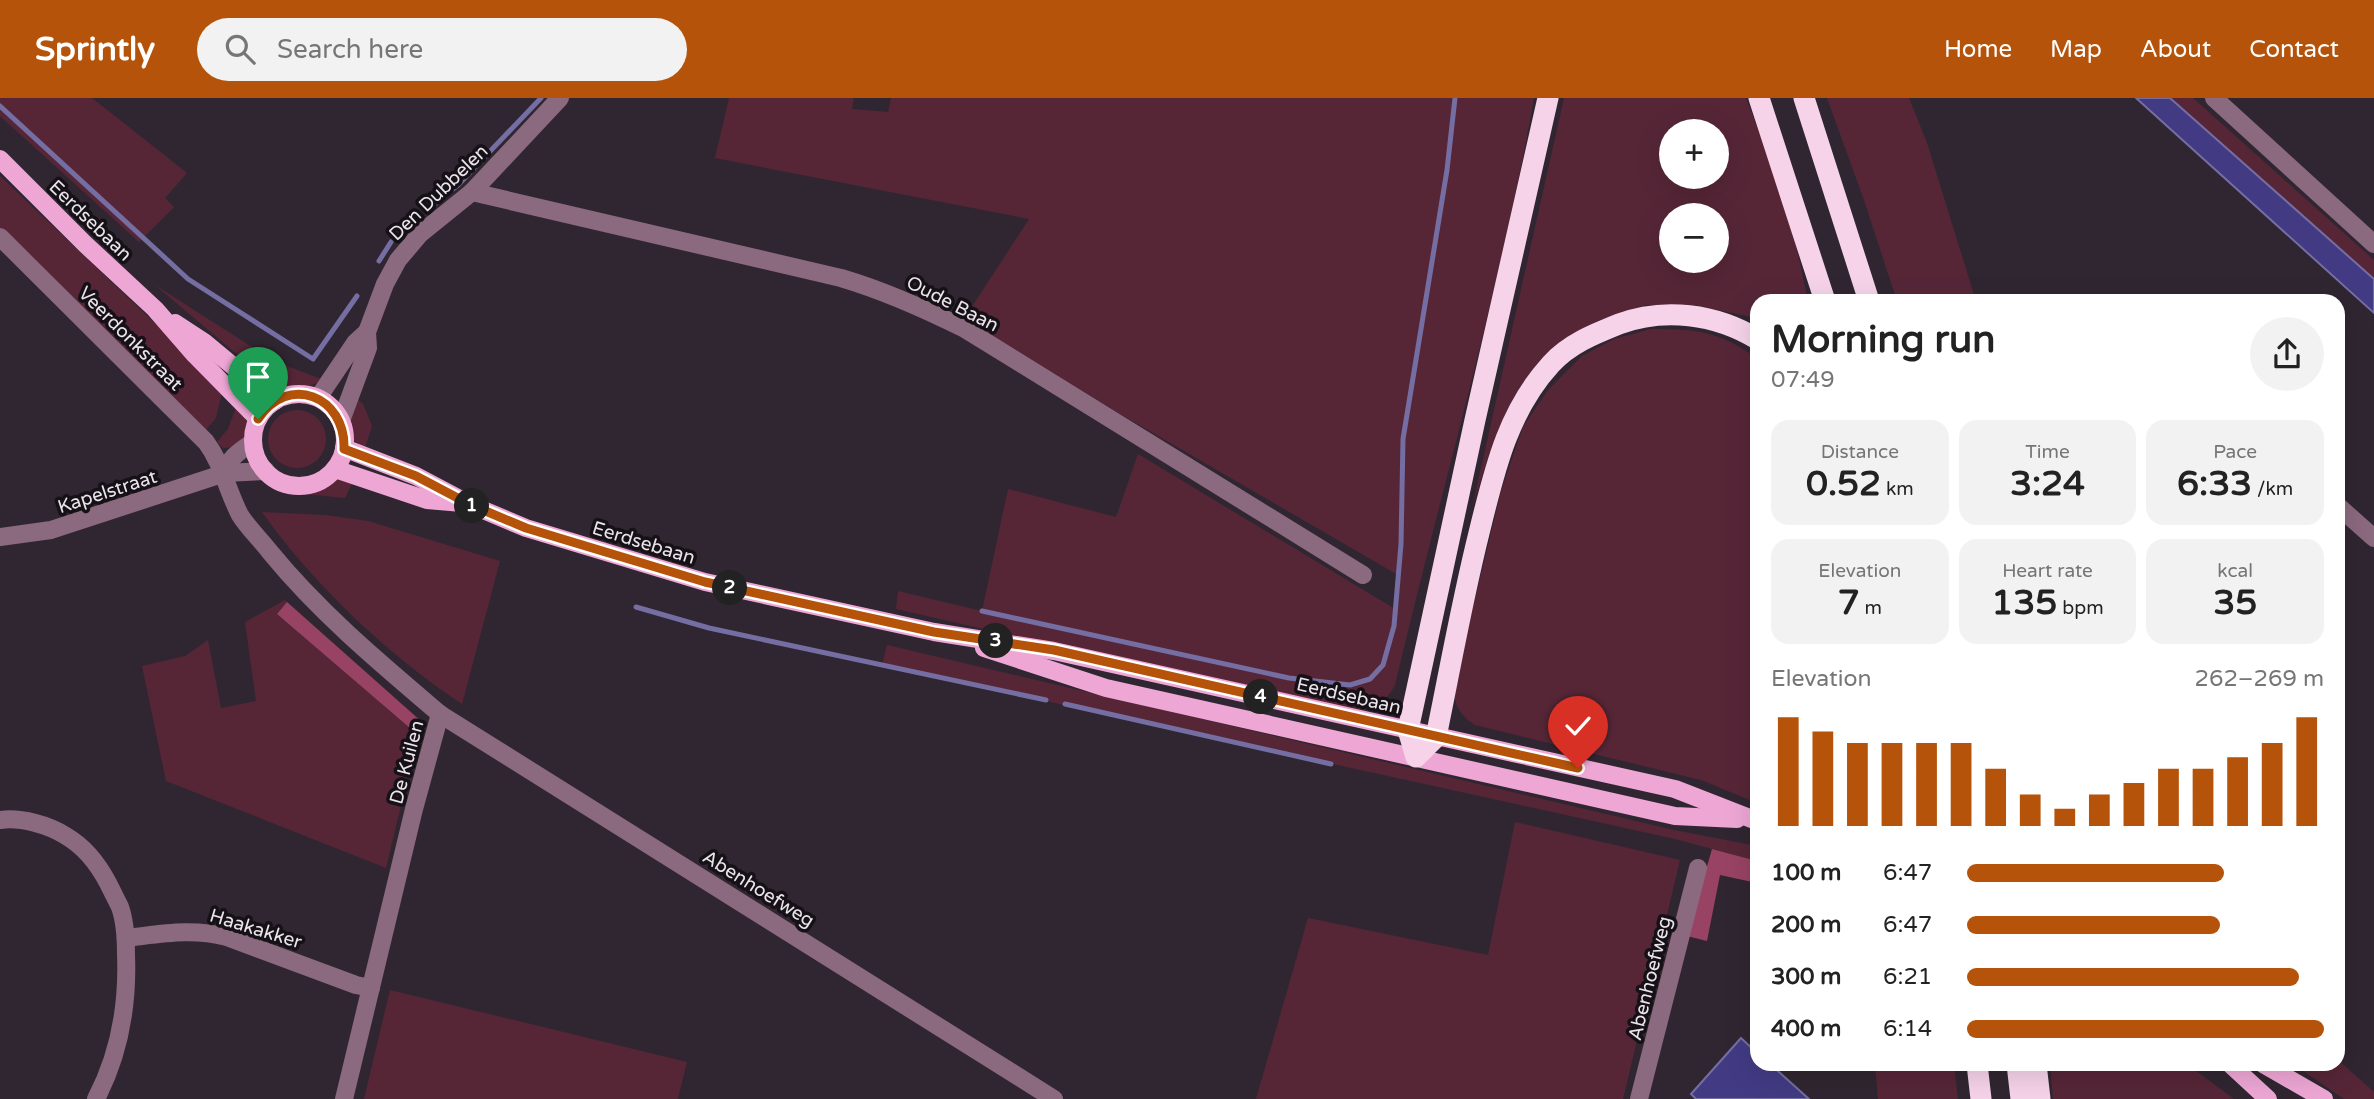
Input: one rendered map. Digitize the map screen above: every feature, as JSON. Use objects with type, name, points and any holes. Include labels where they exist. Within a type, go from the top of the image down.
[{"type":"highway","points":[[1548,98],[1408,730],[1416,757],[1436,737],[1471,563],[1499,453],[1513,419],[1552,363],[1574,345],[1631,320],[1662,313],[1720,322],[1750,336]]},
{"type":"highway","points":[[1759,98],[1823,294]]},
{"type":"highway","points":[[1804,98],[1867,294]]},
{"type":"highway","points":[[1978,1071],[1981,1099]]},
{"type":"highway","points":[[2018,1071],[2021,1099]]},
{"type":"highway","points":[[2037,1071],[2040,1099]]},
{"type":"main road","name":"Eerdsebaan","points":[[0,159],[155,309],[195,355],[258,419]]},
{"type":"main road","name":"Eerdsebaan","points":[[155,309],[204,342],[275,401]]},
{"type":"main road","points":[[304,394],[318,398],[332,407],[341,421],[345,435],[344,449],[335,469],[323,479],[309,485],[293,485],[278,480],[266,471],[257,457],[253,442],[258,419],[275,401],[289,395],[304,394]]},
{"type":"main road","name":"Eerdsebaan","points":[[344,449],[425,480],[469,504],[526,528],[705,582],[934,632],[1054,650],[1675,789],[1750,819]]},
{"type":"main road","name":"Eerdsebaan","points":[[335,469],[427,500],[469,504]]},
{"type":"main road","name":"Eerdsebaan","points":[[934,632],[1105,688],[1675,816],[1750,820]]},
{"type":"main road","points":[[2238,1071],[2268,1099]]},
{"type":"main road","points":[[2275,1071],[2324,1099]]},
{"type":"street","name":"Den Dubbelen","points":[[341,421],[368,348],[367,332],[385,284],[398,260],[421,234],[472,192],[560,98]]},
{"type":"street","points":[[2214,98],[2374,244]]},
{"type":"street","name":"Oude Baan","points":[[472,192],[841,278],[920,306],[965,329],[1363,575]]},
{"type":"street","name":"Veerdonkstraat","points":[[0,237],[206,442],[225,473]]},
{"type":"street","name":"Den Dubbelen","points":[[318,398],[355,343],[367,332]]},
{"type":"street","points":[[225,473],[227,464],[234,455],[253,442]]},
{"type":"street","name":"Kapelstraat","points":[[0,537],[51,530],[225,473],[266,471]]},
{"type":"street","name":"De Kuilen","points":[[225,473],[241,515],[293,580],[363,649],[440,714],[344,1099]]},
{"type":"street","points":[[2345,512],[2374,538]]},
{"type":"street","name":"Abenhoefweg","points":[[440,714],[1054,1099]]},
{"type":"street","points":[[0,820],[8,819],[53,828],[74,840],[98,864],[121,909],[126,939],[128,989],[123,1026],[111,1068],[96,1099]]},
{"type":"street","name":"Abenhoefweg","points":[[1639,1099],[1698,868]]},
{"type":"street","name":"Haakakker","points":[[126,939],[186,931],[208,932],[371,988]]},
{"type":"shaded area","points":[[0,98],[92,98],[187,173],[165,198],[174,207],[139,242],[0,116]]},
{"type":"shaded area","points":[[729,98],[854,98],[852,109],[888,112],[891,98],[1534,98],[1504,246],[1469,392],[1395,685],[1385,699],[1368,708],[1343,711],[896,609],[898,591],[982,611],[1008,489],[1116,517],[1138,454],[1395,609],[1398,575],[1122,415],[964,319],[1029,219],[715,158]]},
{"type":"shaded area","points":[[1564,98],[1746,98],[1788,207],[1807,294],[1750,294],[1750,317],[1695,305],[1646,305],[1602,319],[1563,339],[1533,368],[1494,439],[1472,508]]},
{"type":"shaded area","points":[[1827,98],[1909,98],[1927,143],[1974,294],[1895,294]]},
{"type":"shaded area","points":[[2136,98],[2170,98],[2374,279],[2374,313]]},
{"type":"shaded area","points":[[2170,98],[2193,98],[2374,260],[2374,279]]},
{"type":"shaded area","points":[[0,176],[223,388],[216,418],[205,431],[0,232]]},
{"type":"shaded area","points":[[155,285],[263,354],[252,367]]},
{"type":"shaded area","points":[[1651,329],[1694,331],[1718,337],[1750,354],[1750,800],[1701,780],[1475,725],[1465,718],[1455,700],[1454,687],[1501,491],[1523,427],[1548,390],[1582,356],[1614,339]]},
{"type":"shaded area","points":[[279,363],[324,380],[305,386],[282,387],[264,376]]},
{"type":"shaded area","points":[[356,398],[363,404],[372,426],[365,448],[353,440],[349,422]]},
{"type":"shaded area","points":[[238,402],[247,422],[244,441],[235,447],[223,448],[217,442],[228,429]]},
{"type":"shaded area","points":[[297,410],[313,415],[321,423],[326,439],[321,455],[313,463],[297,468],[281,463],[273,455],[268,439],[273,423],[281,415]]},
{"type":"shaded area","points":[[337,478],[353,481],[345,498],[305,494],[323,489]]},
{"type":"shaded area","points":[[262,512],[325,515],[368,521],[500,561],[462,704],[434,685],[353,617],[304,565]]},
{"type":"shaded area","points":[[285,600],[287,602],[277,614],[418,735],[386,868],[166,781],[142,666],[185,656],[208,640],[221,708],[256,701],[245,622]]},
{"type":"shaded area","points":[[287,602],[422,722],[418,735],[277,614]]},
{"type":"shaded area","points":[[887,645],[1674,830],[1750,845],[1750,859],[1675,839],[882,665]]},
{"type":"shaded area","points":[[1515,822],[1680,860],[1623,1099],[1256,1099],[1308,918],[1488,955]]},
{"type":"shaded area","points":[[1712,849],[1750,859],[1750,881],[1720,875],[1707,941],[1687,936]]},
{"type":"shaded area","points":[[390,990],[687,1062],[678,1099],[364,1099]]},
{"type":"shaded area","points":[[1741,1038],[1750,1046],[1750,1071],[1778,1071],[1809,1099],[1696,1099],[1691,1094]]},
{"type":"shaded area","points":[[2345,1066],[2374,1092],[2374,1099],[2344,1099],[2303,1071],[2345,1071]]},
{"type":"shaded area","points":[[1876,1071],[1955,1071],[1958,1099],[1878,1099]]},
{"type":"shaded area","points":[[2051,1071],[2196,1071],[2234,1099],[2053,1099]]},
{"type":"waterway","points":[[441,198],[458,185],[541,98]]},
{"type":"waterway","points":[[982,611],[1289,678],[1350,685],[1370,679],[1383,665],[1394,626],[1401,544],[1403,439],[1447,170],[1455,98]]},
{"type":"waterway","points":[[0,106],[188,279],[313,359],[357,296]]},
{"type":"waterway","points":[[426,210],[436,203]]},
{"type":"waterway","points":[[379,261],[391,242]]},
{"type":"waterway","points":[[636,607],[709,628],[1046,700]]},
{"type":"waterway","points":[[1065,704],[1331,764]]},
{"type":"route","points":[[258,419],[275,401],[289,395],[304,394],[318,398],[332,407],[341,421],[345,435],[344,449],[416,476],[469,504],[526,528],[705,582],[934,632],[1054,650],[1578,768]]}]
